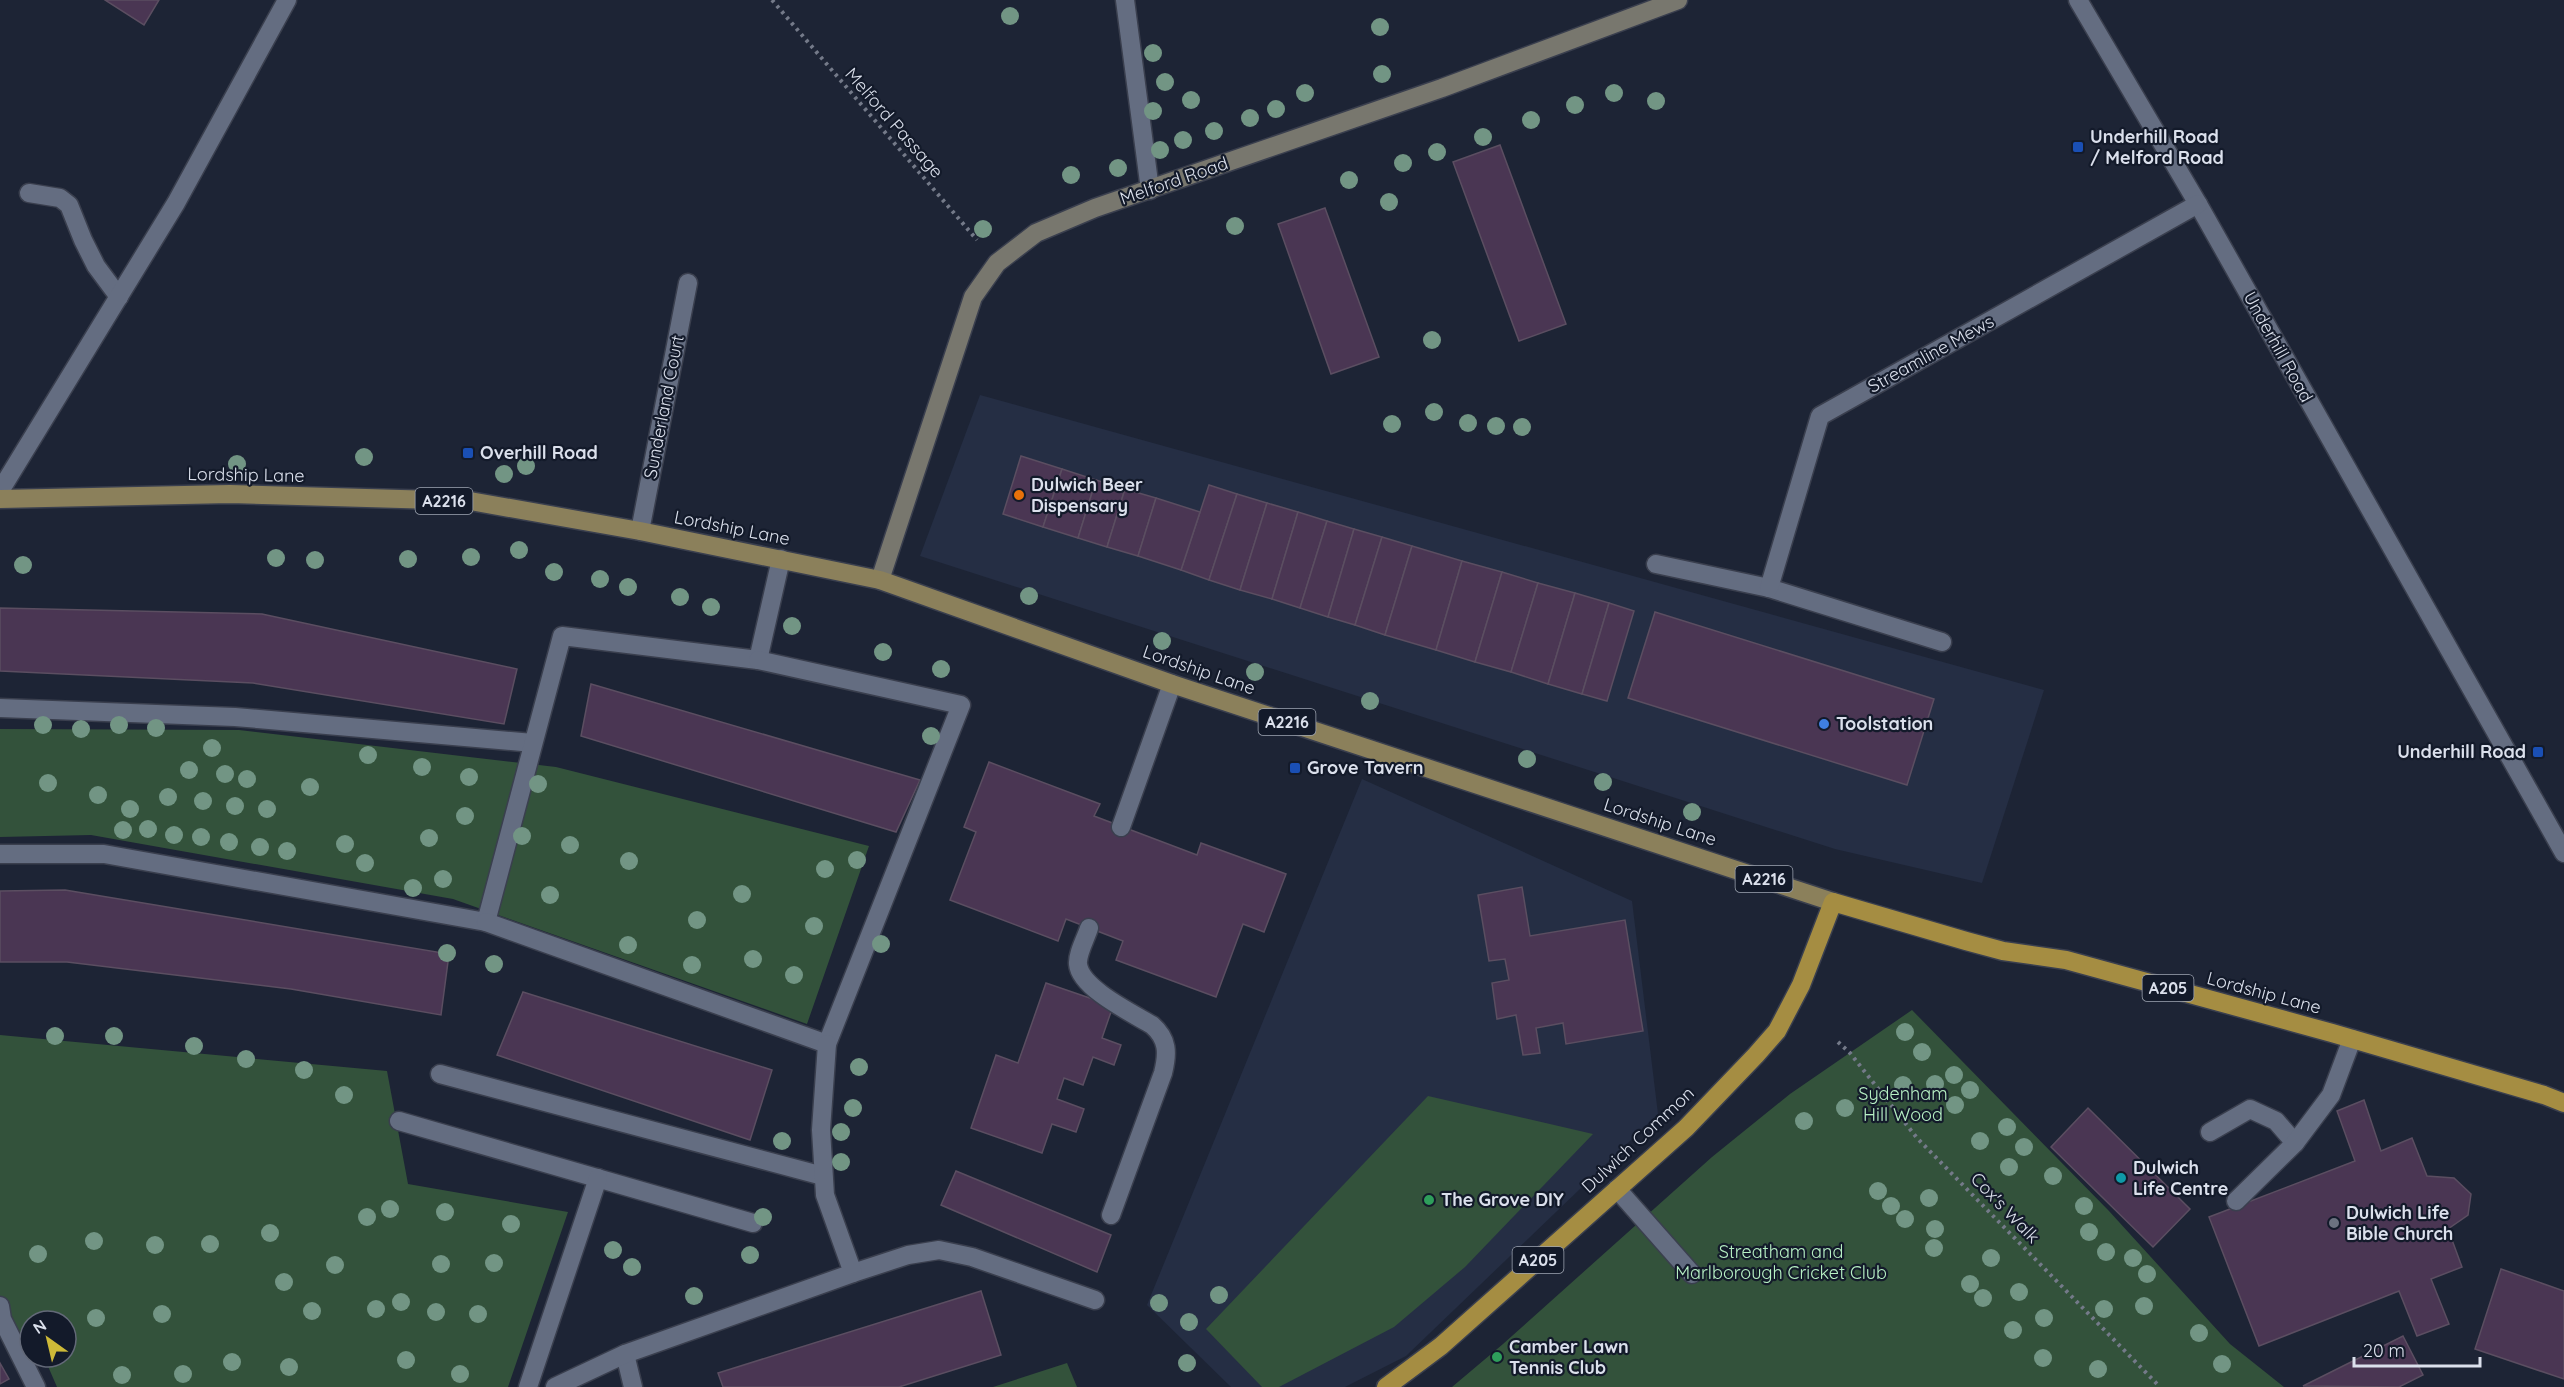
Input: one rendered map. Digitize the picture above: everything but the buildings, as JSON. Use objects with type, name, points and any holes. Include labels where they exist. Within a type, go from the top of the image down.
[{"type":"highway","name":"Lordship Lane","points":[[1833,902],[2003,951],[2066,960],[2352,1039],[2564,1103]]},
{"type":"highway","name":"Dulwich Common","points":[[1386,1387],[1440,1346],[1686,1128],[1776,1031],[1801,986],[1833,902]]},
{"type":"main road","name":"Lordship Lane","points":[[0,499],[230,494],[471,501],[640,531],[880,580],[1172,684],[1833,902]]},
{"type":"street","points":[[0,491],[176,203],[287,0]]},
{"type":"street","points":[[1125,0],[1149,190]]},
{"type":"street","name":"Melford Road","points":[[880,580],[973,297],[997,263],[1036,233],[1095,208],[1442,88],[1678,0]]},
{"type":"street","name":"Underhill Road","points":[[2078,0],[2198,204],[2564,853]]},
{"type":"street","points":[[29,193],[60,198],[69,205],[96,266],[119,297]]},
{"type":"street","name":"Streamline Mews","points":[[1768,588],[1820,416],[2198,204]]},
{"type":"street","name":"Sunderland Court","points":[[640,531],[688,283]]},
{"type":"street","points":[[758,660],[781,559]]},
{"type":"street","points":[[1656,564],[1768,588],[1942,642]]},
{"type":"street","points":[[486,922],[562,636],[758,660],[961,705],[827,1044],[821,1130],[825,1195],[853,1273]]},
{"type":"street","points":[[1121,826],[1172,684]]},
{"type":"street","points":[[0,708],[235,717],[533,743]]},
{"type":"street","points":[[0,854],[104,854],[486,922],[827,1044]]},
{"type":"street","points":[[1089,928],[1078,963],[1082,975],[1095,990],[1152,1025],[1160,1032],[1166,1043],[1167,1058],[1163,1073],[1111,1215]]},
{"type":"street","points":[[2236,1201],[2295,1143],[2331,1095],[2352,1039]]},
{"type":"street","points":[[440,1074],[824,1176]]},
{"type":"street","points":[[2210,1132],[2250,1109],[2276,1121],[2295,1143]]},
{"type":"street","points":[[399,1120],[753,1222]]},
{"type":"street","points":[[528,1387],[598,1178]]},
{"type":"street","points":[[1617,1189],[1692,1274]]},
{"type":"street","points":[[555,1387],[625,1354],[853,1273],[908,1255],[939,1250],[972,1257],[1095,1300]]},
{"type":"street","points":[[0,1306],[2,1319],[29,1385]]},
{"type":"street","points":[[625,1354],[633,1387]]},
{"type":"path","name":"Melford Passage","points":[[772,0],[997,263]]},
{"type":"path","name":"Cox's Walk","points":[[1838,1042],[1850,1053],[1917,1138],[2160,1387]]},
{"type":"shaded area","points":[[980,395],[2044,690],[1982,883],[1835,849],[920,556]]},
{"type":"shaded area","points":[[1362,779],[1632,901],[1658,1114],[1406,1356],[1345,1387],[1231,1387],[1147,1305]]},
{"type":"green space","points":[[0,729],[239,730],[556,767],[869,846],[807,1024],[453,899],[91,835],[0,837]]},
{"type":"green space","points":[[1912,1010],[2109,1211],[2230,1344],[2284,1387],[1452,1387],[1712,1157],[1790,1094]]},
{"type":"green space","points":[[0,1035],[387,1071],[408,1184],[568,1212],[508,1387],[57,1387],[49,1369],[78,1369],[78,1309],[18,1309],[18,1341],[0,1326]]},
{"type":"green space","name":"The Grove DIY","points":[[1428,1096],[1593,1134],[1465,1267],[1394,1327],[1279,1387],[1262,1387],[1206,1329]]},
{"type":"green space","points":[[1067,1363],[1077,1387],[993,1387]]},
{"type":"place","name":"Underhill Road / Melford Road","points":[[2078,147]]},
{"type":"place","name":"Overhill Road","points":[[468,453]]},
{"type":"place","name":"Dulwich Beer Dispensary","points":[[1019,495]]},
{"type":"place","name":"Toolstation","points":[[1824,724]]},
{"type":"place","name":"Underhill Road","points":[[2538,752]]},
{"type":"place","name":"Grove Tavern","points":[[1295,768]]},
{"type":"place","name":"Dulwich Life Centre","points":[[2121,1178]]},
{"type":"place","name":"The Grove DIY","points":[[1429,1200]]},
{"type":"place","name":"Dulwich Life Bible Church","points":[[2334,1223]]},
{"type":"place","name":"Camber Lawn Tennis Club","points":[[1497,1357]]},
{"type":"park label","name":"Sydenham Hill Wood","points":[[1903,1104]]},
{"type":"park label","name":"Streatham and Marlborough Cricket Club","points":[[1781,1262]]}]
